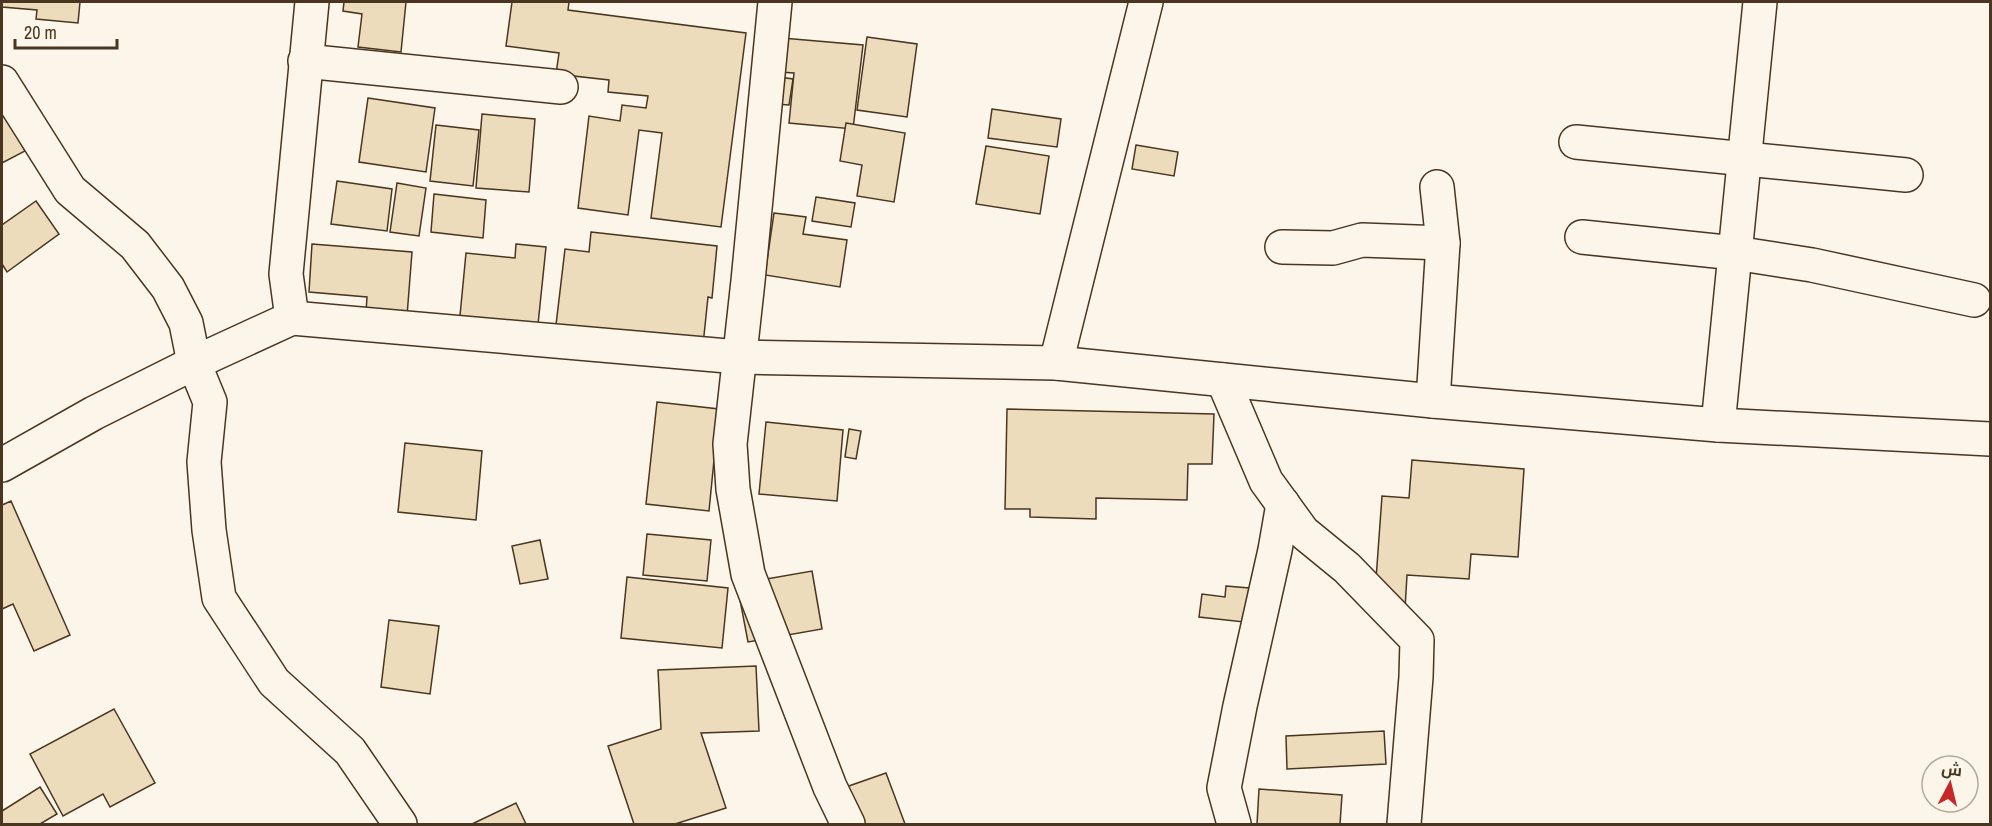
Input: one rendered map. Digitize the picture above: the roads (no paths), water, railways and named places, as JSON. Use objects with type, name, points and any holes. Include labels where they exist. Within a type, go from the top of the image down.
[{"type":"street","points":[[292,318],[286,274],[312,2]]},
{"type":"street","points":[[775,2],[730,444],[733,489],[748,574],[830,787],[848,825]]},
{"type":"street","points":[[1056,363],[1146,2]]},
{"type":"street","points":[[1718,425],[1760,2]]},
{"type":"street","points":[[305,61],[561,87]]},
{"type":"street","points":[[2,82],[70,190],[135,245],[168,288],[186,323],[194,363],[210,402],[204,462],[209,530],[219,598],[274,682],[350,751],[400,825]]},
{"type":"street","points":[[1576,142],[1906,176]]},
{"type":"street","points":[[1433,401],[1443,243],[1437,187]]},
{"type":"street","points":[[1582,237],[1735,253],[1812,266],[1974,300]]},
{"type":"street","points":[[1282,247],[1333,248],[1362,240],[1443,243]]},
{"type":"street","points":[[2,465],[94,412],[292,318],[739,357],[1056,363],[1433,401],[1718,425],[1990,439]]},
{"type":"street","points":[[1223,380],[1266,481],[1303,532],[1347,568],[1417,640],[1404,825]]},
{"type":"street","points":[[1234,825],[1224,788],[1273,561],[1283,504]]}]
